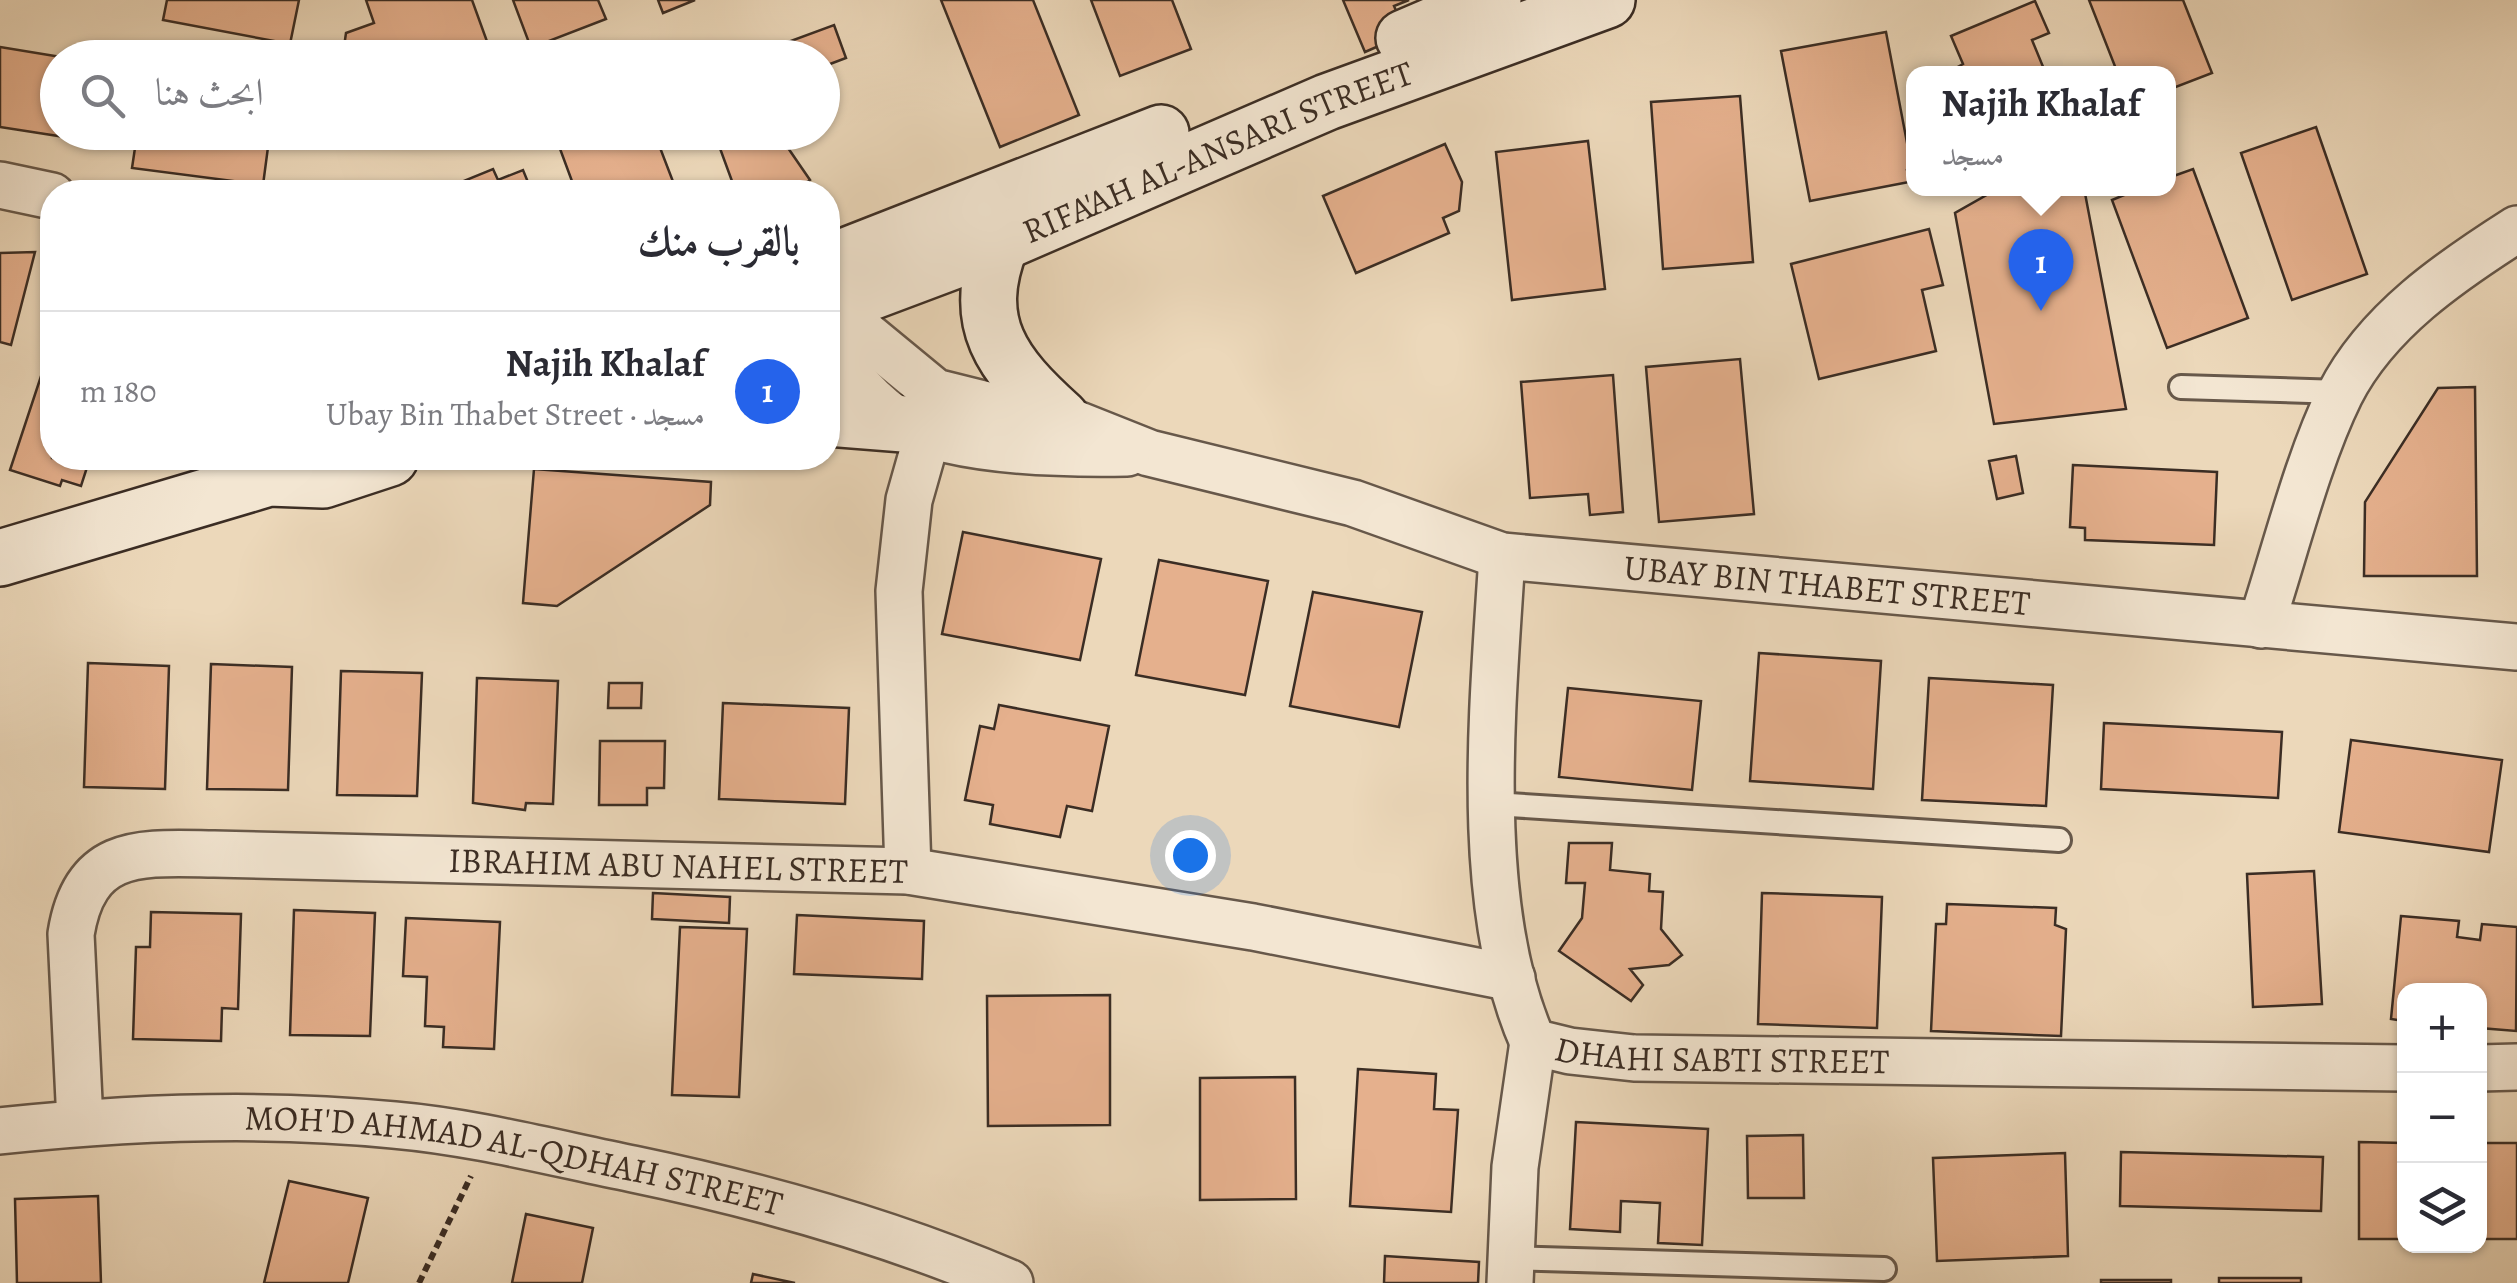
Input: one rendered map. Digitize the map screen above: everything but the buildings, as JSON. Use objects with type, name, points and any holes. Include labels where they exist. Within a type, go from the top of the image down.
[{"type":"street","name":"RIFA'AH AL-ANSARI STREET","points":[[840,292],[994,202],[1494,0]]},
{"type":"street","name":"RIFA'AH AL-ANSARI STREET","points":[[840,295],[1001,243],[1326,102],[1574,6]]},
{"type":"street","points":[[0,185],[40,193]]},
{"type":"street","points":[[2261,625],[2341,392],[2384,334],[2442,278],[2517,229]]},
{"type":"street","points":[[1001,243],[987,277],[992,332],[1010,366],[1061,418]]},
{"type":"street","name":"UBAY BIN THABET STREET","points":[[840,309],[936,392],[1019,413],[1061,418],[1149,453],[1352,503],[1502,556],[2517,647]]},
{"type":"street","points":[[840,330],[857,385],[916,429]]},
{"type":"street","points":[[840,420],[916,429]]},
{"type":"street","name":"UBAY BIN THABET STREET","points":[[916,429],[1072,454],[1149,453]]},
{"type":"street","points":[[908,870],[899,591],[916,429]]},
{"type":"street","points":[[0,558],[277,470]]},
{"type":"street","points":[[290,470],[323,480],[353,470]]},
{"type":"street","name":"DHAHI SABTI STREET","points":[[1502,556],[1494,687],[1496,881],[1512,978],[1533,1042],[1634,1058],[2397,1068]]},
{"type":"street","name":"IBRAHIM ABU NAHEL STREET","points":[[80,1122],[71,934],[76,904],[86,883],[105,866],[129,856],[908,870],[1253,927],[1512,978]]},
{"type":"street","points":[[1510,1271],[1515,1167],[1533,1042]]},
{"type":"street","points":[[2487,1068],[2517,1067]]},
{"type":"street","name":"MOH'D AHMAD AL-QDHAH STREET","points":[[0,1132],[80,1122],[254,1116],[396,1125],[510,1144],[804,1208],[994,1280]]},
{"type":"lane","points":[[2180,386],[2341,392]]},
{"type":"lane","points":[[1494,804],[2059,840]]},
{"type":"lane","points":[[1510,1271],[1884,1269]]},
{"type":"path","points":[[420,1283],[476,1165]]},
{"type":"place","name":"Najih Khalaf","points":[[2041,311]]}]
